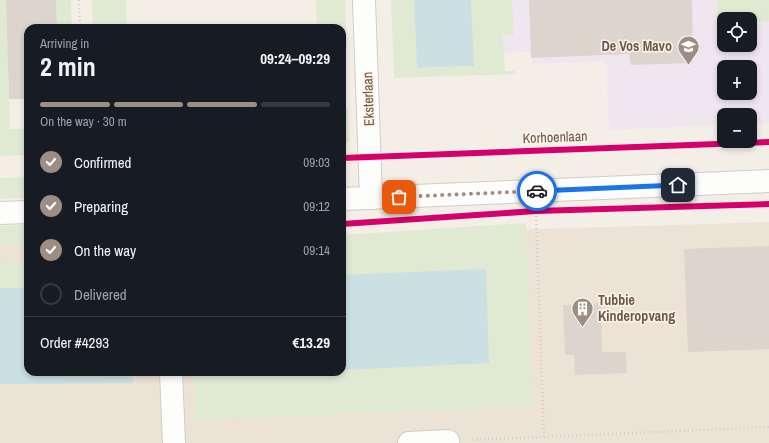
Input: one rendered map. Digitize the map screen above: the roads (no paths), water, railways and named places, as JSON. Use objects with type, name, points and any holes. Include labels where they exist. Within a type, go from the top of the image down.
[{"type":"street","name":"Eksterlaan","points":[[364,0],[371,198]]},
{"type":"street","points":[[346,199],[769,181]]},
{"type":"street","points":[[0,213],[24,212]]},
{"type":"street","points":[[171,376],[174,443]]},
{"type":"street","points":[[409,443],[448,442]]},
{"type":"place","name":"De Vos Mavo","points":[[688,66]]},
{"type":"place","name":"Tubbie Kinderopvang","points":[[583,328]]}]
